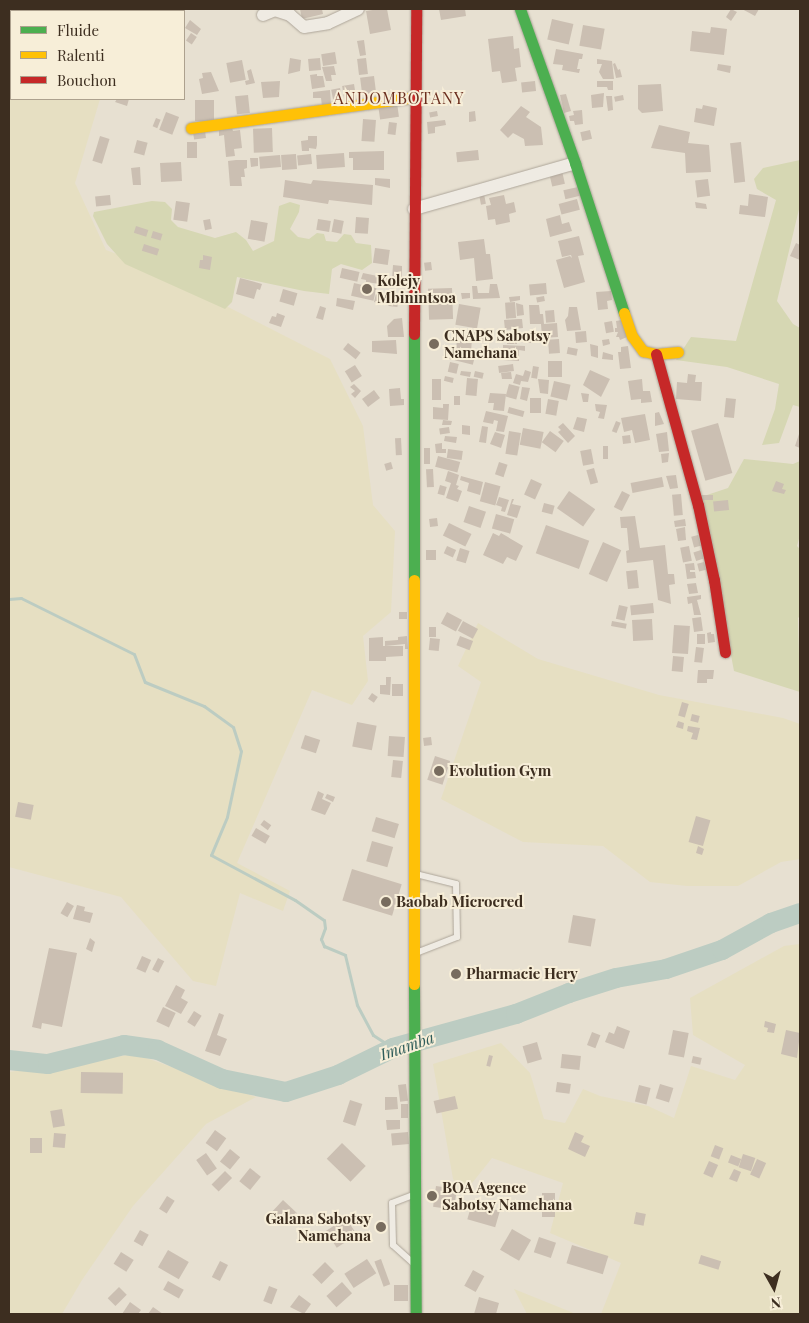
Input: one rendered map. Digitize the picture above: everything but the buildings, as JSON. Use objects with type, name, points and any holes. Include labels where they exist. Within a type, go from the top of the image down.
[{"type":"main road","points":[[416,9],[414,209],[414,1264],[416,1314]]},
{"type":"main road","points":[[520,9],[575,163],[632,336],[643,351],[656,354],[678,352]]},
{"type":"main road","points":[[191,128],[415,97]]},
{"type":"main road","points":[[656,354],[698,505],[714,580],[726,652]]},
{"type":"street","points":[[263,15],[275,10],[290,15],[304,28],[328,23],[358,9]]},
{"type":"street","points":[[414,209],[575,163]]},
{"type":"lane","points":[[414,954],[457,937],[456,884],[415,874]]},
{"type":"lane","points":[[414,1194],[392,1203],[394,1245],[414,1264]]},
{"type":"shaded area","points":[[9,9],[130,9],[10,10],[10,100],[100,100],[75,183],[106,250],[148,266],[330,359],[363,426],[373,505],[395,531],[391,612],[363,636],[368,681],[352,705],[312,690],[237,863],[290,891],[283,911],[240,893],[216,986],[193,981],[121,897],[9,867]]},
{"type":"shaded area","points":[[478,623],[538,659],[659,695],[783,718],[800,724],[800,859],[781,862],[738,886],[687,886],[650,882],[603,846],[523,842],[441,799],[481,682],[458,666]]},
{"type":"shaded area","points":[[800,944],[800,1314],[601,1314],[621,1263],[550,1233],[563,1183],[492,1158],[465,1192],[453,1179],[433,1064],[501,1043],[530,1073],[544,1119],[565,1123],[583,1089],[600,1096],[648,1106],[674,1118],[691,1066],[735,1080],[745,1065],[693,1035],[690,998],[784,946]]},
{"type":"shaded area","points":[[135,1054],[256,1097],[206,1124],[133,1206],[82,1280],[62,1314],[9,1314],[9,1072]]},
{"type":"shaded area","points":[[514,1289],[576,1314],[527,1314]]},
{"type":"green space","points":[[800,160],[800,205],[777,301],[793,324],[800,328],[800,407],[793,405],[779,443],[762,445],[775,409],[779,384],[727,367],[676,360],[691,337],[736,341],[776,200],[757,189],[754,179],[763,168]]},
{"type":"green space","points":[[152,201],[165,202],[172,209],[171,220],[178,227],[215,238],[236,232],[246,240],[253,251],[274,241],[279,206],[290,202],[300,205],[299,212],[290,229],[298,237],[309,239],[317,233],[324,234],[326,241],[337,242],[344,234],[351,235],[356,243],[371,245],[372,263],[362,270],[341,264],[332,269],[329,294],[304,291],[237,277],[232,302],[225,309],[125,264],[107,244],[93,216],[94,212]]},
{"type":"green space","points":[[744,459],[793,464],[800,461],[800,535],[797,546],[800,549],[800,616],[798,618],[800,692],[734,671],[701,497],[728,488]]},
{"type":"waterway","points":[[9,599],[21,598],[134,654],[145,682],[204,706],[233,727],[241,751],[227,817],[211,855],[295,900],[324,920],[325,928],[321,939],[324,946],[345,955],[357,1005],[373,1035],[393,1048]]},
{"type":"waterway","name":"Imamba","points":[[9,1060],[48,1064],[124,1045],[158,1050],[222,1079],[286,1092],[338,1075],[393,1048],[516,1014],[569,993],[616,978],[666,969],[722,950],[771,923],[800,913]]},
{"type":"traffic: fast","points":[[520,9],[575,163],[624,313]]},
{"type":"traffic: fast","points":[[414,334],[414,580]]},
{"type":"traffic: fast","points":[[414,984],[416,1314]]},
{"type":"traffic: slow","points":[[191,128],[415,97]]},
{"type":"traffic: slow","points":[[624,313],[632,336],[643,351],[656,354],[678,352]]},
{"type":"traffic: slow","points":[[414,580],[414,984]]},
{"type":"traffic: jam","points":[[414,334],[416,9]]},
{"type":"traffic: jam","points":[[656,354],[698,505],[714,580],[725,652]]},
{"type":"place","name":"Kolejy Mbinintsoa","points":[[367,289]]},
{"type":"place","name":"CNAPS Sabotsy Namehana","points":[[434,344]]},
{"type":"place","name":"Evolution Gym","points":[[439,771]]},
{"type":"place","name":"Baobab Microcred","points":[[386,902]]},
{"type":"place","name":"Pharmacie Hery","points":[[456,974]]},
{"type":"place","name":"BOA Agence Sabotsy Namehana","points":[[432,1196]]},
{"type":"place","name":"Galana Sabotsy Namehana","points":[[381,1227]]},
{"type":"district","name":"ANDOMBOTANY","points":[[399,98]]}]
